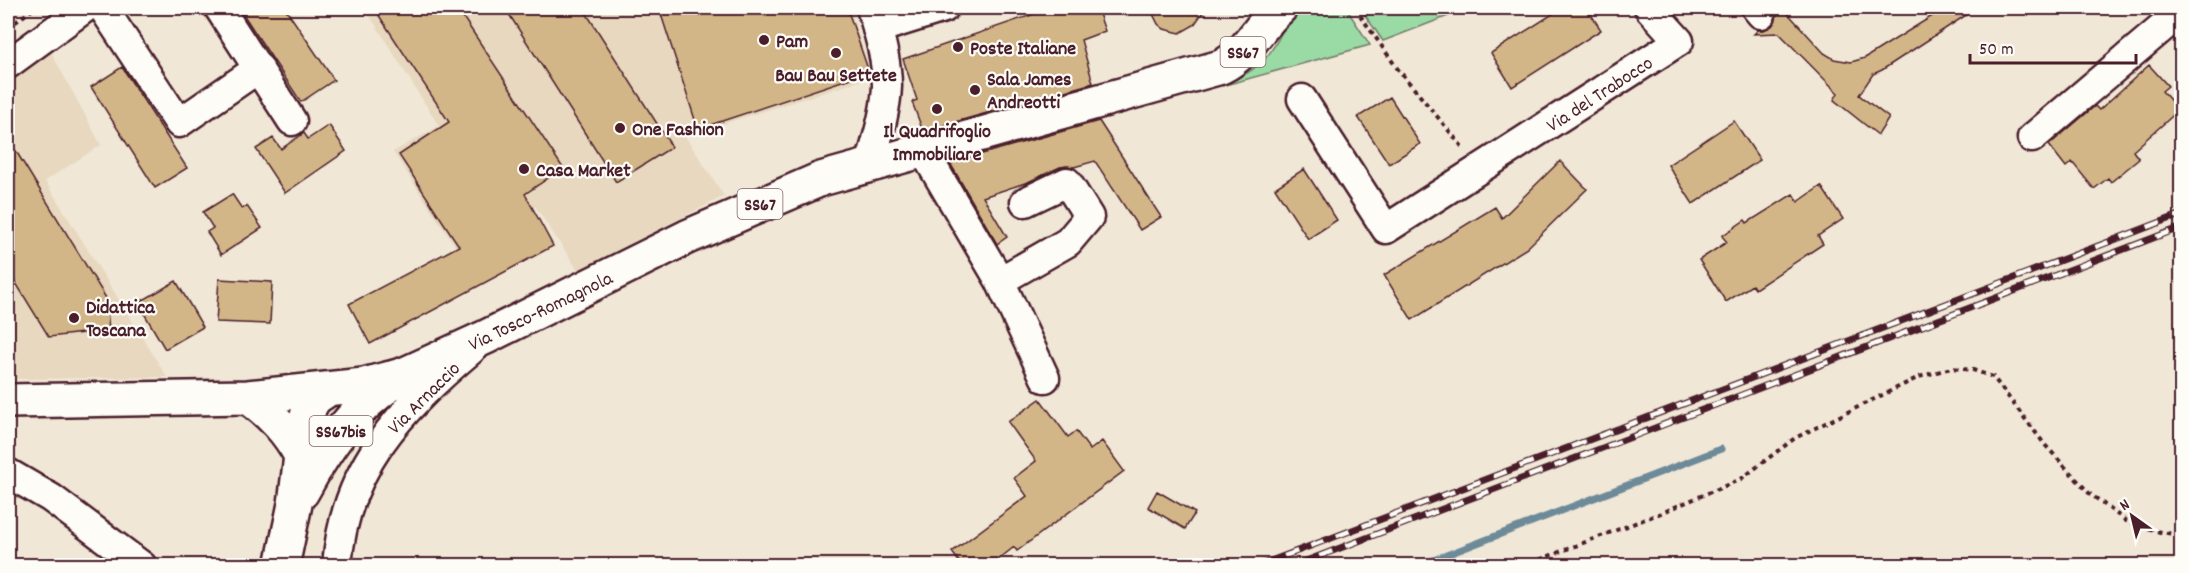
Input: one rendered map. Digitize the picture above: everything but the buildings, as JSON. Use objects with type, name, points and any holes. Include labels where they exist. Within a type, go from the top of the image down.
[{"type":"main road","name":"SS67","points":[[1191,76],[1235,41],[1254,8]]},
{"type":"main road","name":"SS67","points":[[1191,76],[1221,67],[1237,58],[1264,23],[1280,8]]},
{"type":"main road","name":"Via Tosco-Romagnola","points":[[8,401],[248,397],[364,385],[405,374],[486,337],[687,237],[820,179],[1191,76]]},
{"type":"main road","name":"Via Arnaccio","points":[[282,566],[295,504],[309,460],[380,390],[405,374]]},
{"type":"main road","name":"SS67bis","points":[[248,397],[281,425],[309,460],[327,425],[327,390]]},
{"type":"street","points":[[8,64],[85,8]]},
{"type":"street","points":[[103,8],[179,123],[259,68]]},
{"type":"street","points":[[219,8],[292,121]]},
{"type":"street","points":[[870,165],[886,92],[886,72],[874,17],[944,8]]},
{"type":"street","name":"Via del Trabocco","points":[[1481,169],[1679,41],[1649,8]]},
{"type":"street","points":[[2032,138],[2181,11]]},
{"type":"street","points":[[1302,99],[1386,229],[1481,169]]},
{"type":"street","points":[[923,150],[1000,281],[1045,378]]},
{"type":"street","points":[[1000,281],[1068,242],[1089,217],[1067,182],[1025,202]]},
{"type":"street","name":"Via Arnaccio","points":[[338,566],[344,518],[361,473],[372,453],[401,415],[449,368],[486,337]]},
{"type":"street","points":[[8,473],[34,486],[142,566]]},
{"type":"path","points":[[8,28],[34,8]]},
{"type":"path","points":[[1355,8],[1397,68],[1481,169]]},
{"type":"path","points":[[1524,566],[1741,479],[1795,438],[1919,377],[1951,368],[1973,370],[1993,377],[2046,446],[2089,493],[2126,521],[2160,532],[2181,535]]},
{"type":"shaded area","points":[[365,8],[850,8],[872,77],[685,136],[724,196],[578,270],[535,206],[457,249],[393,152],[439,126]]},
{"type":"shaded area","points":[[51,52],[101,145],[45,181],[167,377],[8,379],[8,80]]},
{"type":"green space","points":[[1321,8],[1346,8],[1370,45],[1222,86],[1258,65],[1268,55],[1291,18]]},
{"type":"green space","points":[[1360,8],[1469,8],[1383,41]]},
{"type":"waterway","points":[[1418,566],[1721,449]]},
{"type":"railway","points":[[1258,566],[2182,214]]},
{"type":"railway","points":[[1293,566],[2182,227]]},
{"type":"place","name":"Pam","points":[[764,40]]},
{"type":"place","name":"Poste Italiane","points":[[958,47]]},
{"type":"place","name":"Bau Bau Settete","points":[[836,53]]},
{"type":"place","name":"Sala James Andreotti","points":[[975,90]]},
{"type":"place","name":"Il Quadrifoglio Immobiliare","points":[[937,109]]},
{"type":"place","name":"One Fashion","points":[[620,128]]},
{"type":"place","name":"Casa Market","points":[[524,169]]},
{"type":"place","name":"Didattica Toscana","points":[[74,318]]}]
